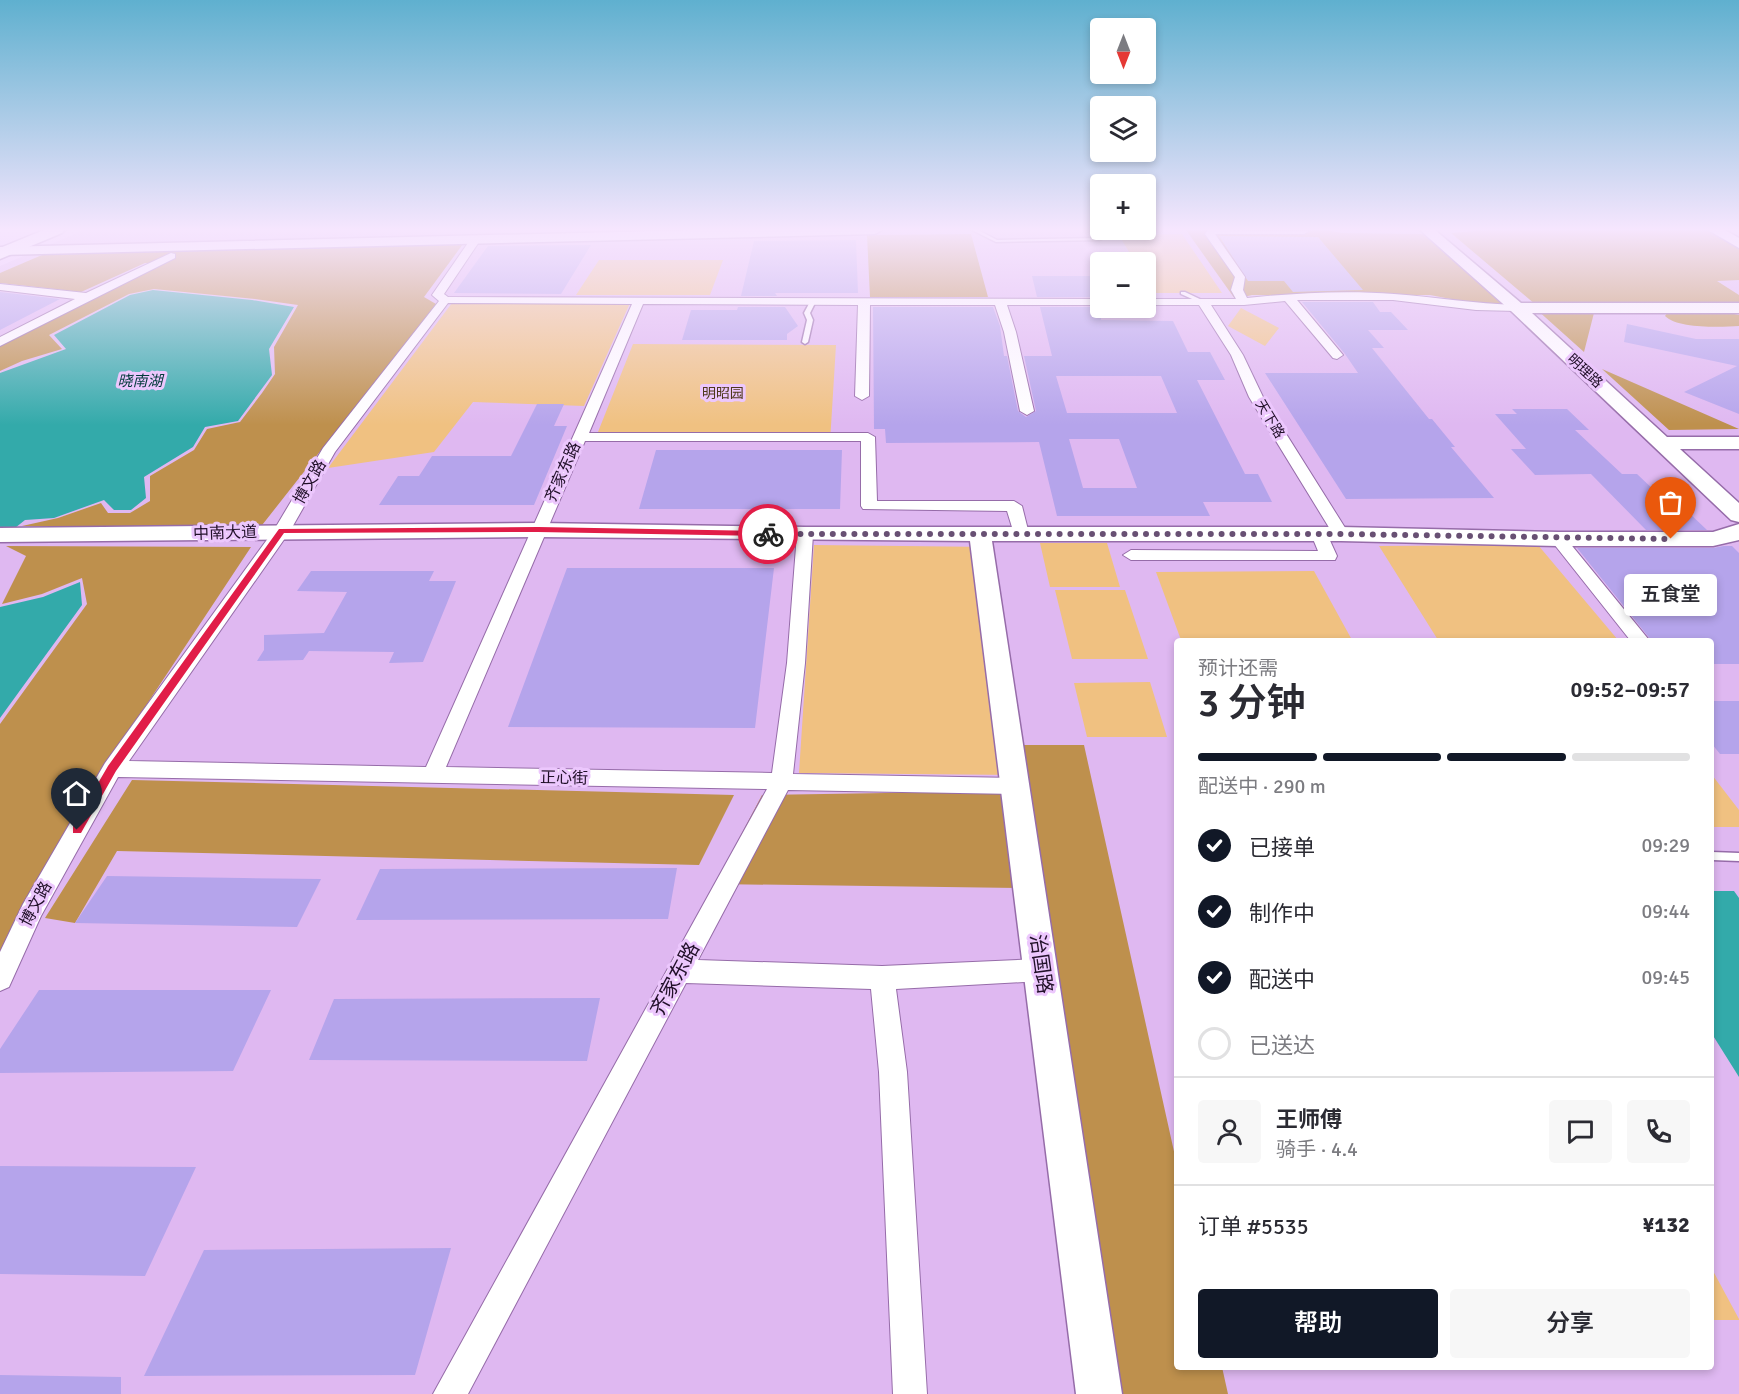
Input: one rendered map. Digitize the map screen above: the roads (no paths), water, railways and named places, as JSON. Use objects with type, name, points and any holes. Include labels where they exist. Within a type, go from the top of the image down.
[{"type":"main road","name":"明理路","points":[[1502,295],[1662,443],[1737,530]]},
{"type":"main road","points":[[1517,308],[1739,308]]},
{"type":"main road","points":[[1662,443],[1739,443]]},
{"type":"main road","name":"中南大道","points":[[0,535],[538,530],[805,534],[1330,534],[1558,539],[1713,538],[1737,530]]},
{"type":"main road","name":"治国路","points":[[980,534],[1017,786],[1099,1394]]},
{"type":"street","points":[[71,295],[88,297]]},
{"type":"street","points":[[0,342],[92,295]]},
{"type":"street","points":[[438,295],[445,300],[1090,302]]},
{"type":"street","points":[[1240,295],[1244,302]]},
{"type":"street","points":[[1156,302],[1244,302],[1288,297],[1410,298],[1476,307],[1517,308]]},
{"type":"street","points":[[1288,297],[1338,355]]},
{"type":"street","name":"博文路","points":[[0,979],[31,911],[112,769],[282,531],[327,452],[445,300]]},
{"type":"street","name":"齐家东路","points":[[432,776],[639,301]]},
{"type":"street","points":[[862,396],[864,301]]},
{"type":"street","points":[[1001,302],[1000,306],[1014,346],[1027,411]]},
{"type":"street","name":"天下路","points":[[1203,302],[1237,355],[1256,397],[1330,534]]},
{"type":"street","points":[[579,437],[868,437],[869,506],[1014,506],[1021,534]]},
{"type":"street","name":"齐家东路","points":[[450,1394],[782,781],[796,663],[805,534]]},
{"type":"street","points":[[1131,555],[1329,556],[1330,534]]},
{"type":"street","points":[[1558,539],[1638,638]]},
{"type":"street","name":"正心街","points":[[112,769],[1017,786]]},
{"type":"street","points":[[680,971],[882,978],[1041,970]]},
{"type":"street","points":[[882,978],[893,1072],[910,1394]]},
{"type":"lane","points":[[1188,295],[1203,302]]},
{"type":"lane","points":[[805,342],[810,320],[807,313],[813,301]]},
{"type":"lane","points":[[1714,856],[1739,857]]},
{"type":"water","name":"晓南湖","points":[[130,295],[203,295],[294,307],[269,349],[272,375],[238,421],[205,427],[193,447],[144,477],[146,498],[131,510],[114,510],[104,500],[54,518],[25,520],[0,540],[0,373],[66,349],[54,335]]},
{"type":"water","points":[[80,582],[82,605],[0,718],[0,607],[43,597]]},
{"type":"water","points":[[1714,891],[1734,891],[1739,898],[1739,1077],[1714,1037]]},
{"type":"place","name":"五食堂","points":[[1671,539]]},
{"type":"park label","name":"明昭园","points":[[723,393]]}]
